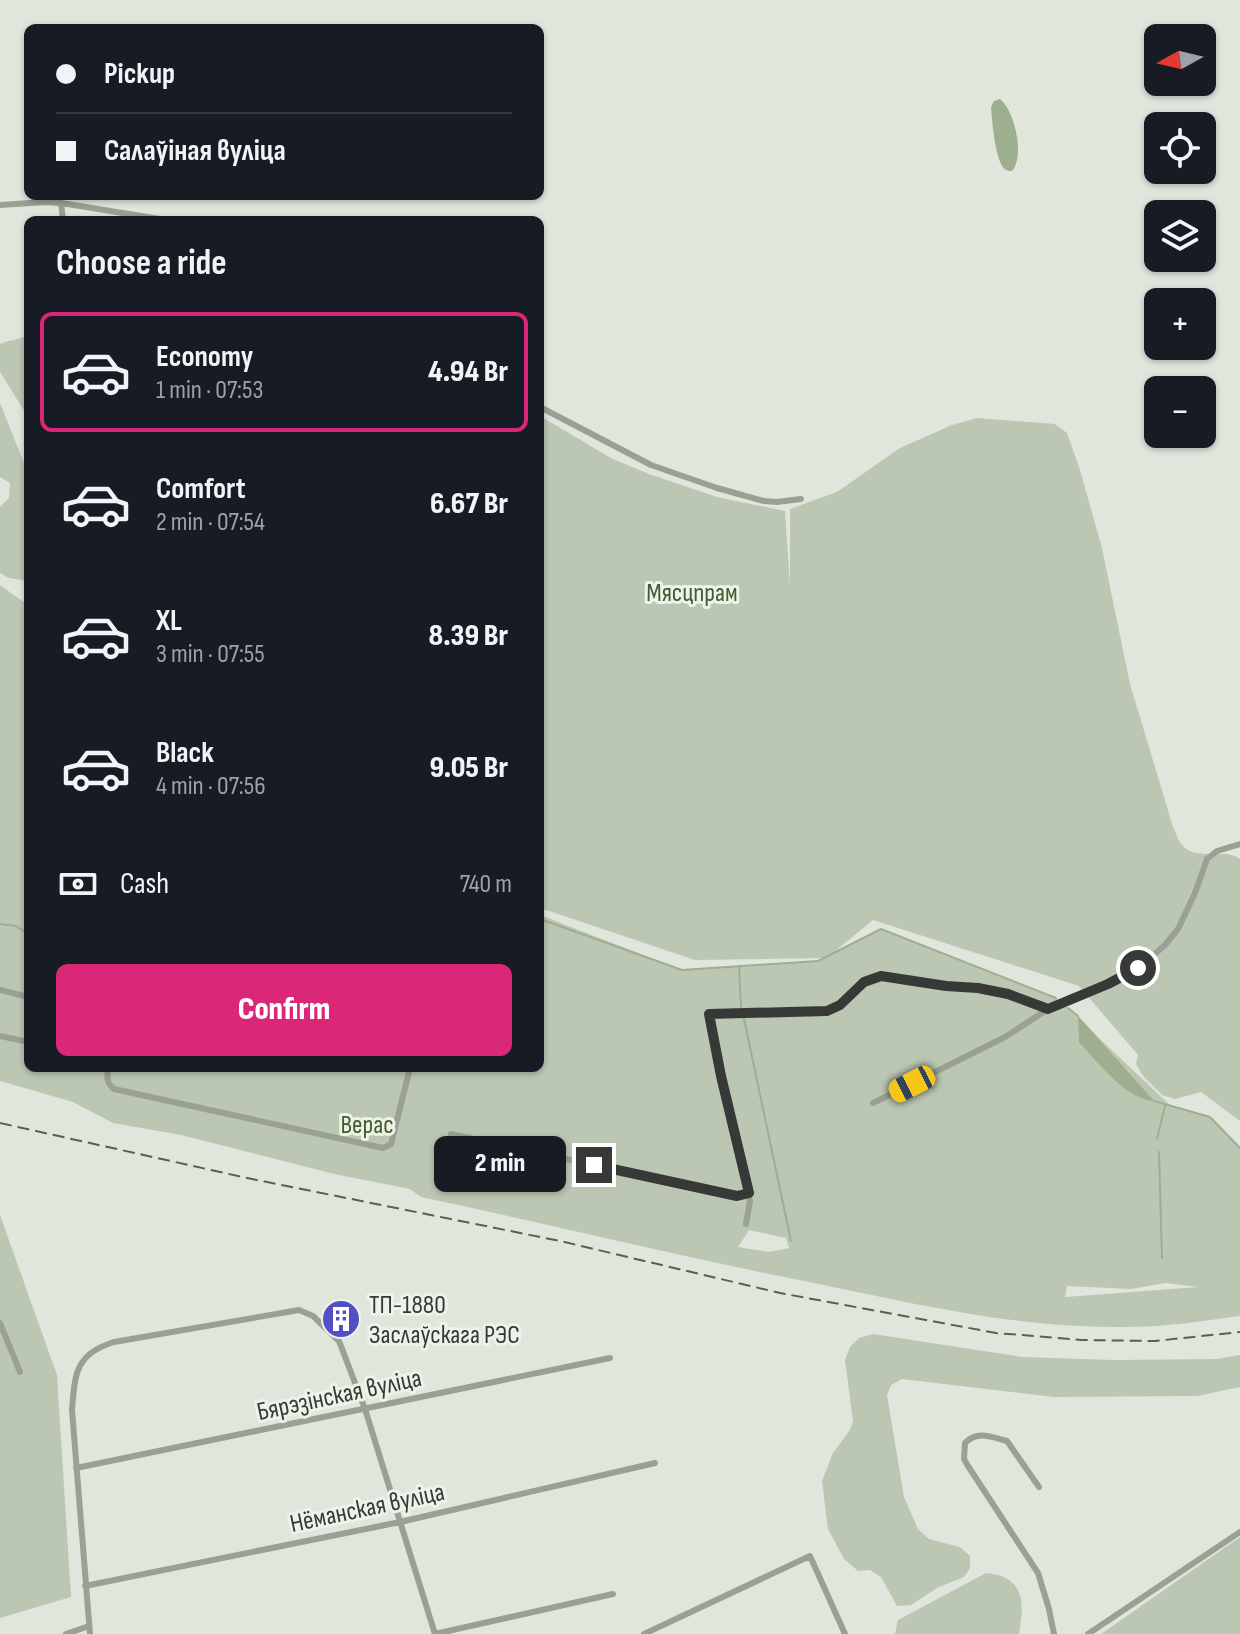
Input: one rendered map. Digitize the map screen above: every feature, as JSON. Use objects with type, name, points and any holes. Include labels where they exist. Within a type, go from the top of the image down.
[{"type":"street","points":[[0,205],[61,203],[137,216]]},
{"type":"street","points":[[61,203],[63,216]]},
{"type":"street","points":[[544,409],[651,465],[704,484],[764,501],[801,499]]},
{"type":"street","points":[[873,1103],[1005,1037],[1048,1009],[1138,968],[1178,929],[1207,859],[1217,851],[1240,844]]},
{"type":"street","points":[[746,1224],[751,1207],[749,1193],[709,1014],[827,1011],[840,1005],[864,982],[881,976],[978,988],[1008,994],[1048,1009]]},
{"type":"street","points":[[0,990],[24,996]]},
{"type":"street","points":[[0,1036],[24,1041]]},
{"type":"street","points":[[107,1072],[106,1079],[114,1089],[383,1148],[391,1144],[409,1072]]},
{"type":"street","points":[[451,1134],[737,1196],[749,1193]]},
{"type":"street","points":[[66,1634],[89,1630],[72,1410],[79,1368],[87,1355],[98,1347],[114,1342],[299,1310],[313,1316],[339,1341],[365,1409],[435,1634],[613,1594]]},
{"type":"street","points":[[0,1323],[20,1372]]},
{"type":"street","name":"Бярэзінская вуліца","points":[[76,1468],[610,1358]]},
{"type":"street","points":[[1039,1487],[1007,1441],[977,1435],[965,1443],[964,1459],[1038,1573],[1054,1634]]},
{"type":"street","name":"Нёманская вуліца","points":[[85,1586],[400,1522],[655,1463]]},
{"type":"street","points":[[1088,1634],[1240,1532]]},
{"type":"street","points":[[644,1634],[810,1556],[845,1634]]},
{"type":"green space","points":[[24,337],[24,411],[0,372],[0,344]]},
{"type":"green space","points":[[0,403],[24,463],[24,580],[0,573],[0,507],[9,498],[10,483],[0,477]]},
{"type":"green space","points":[[544,418],[611,458],[649,474],[717,497],[785,511],[790,586],[790,509],[837,492],[900,448],[952,425],[977,418],[1055,424],[1067,433],[1080,470],[1102,548],[1130,684],[1177,837],[1182,845],[1195,853],[1226,854],[1240,859],[1240,1121],[1201,1092],[1175,1099],[1162,1095],[1143,1076],[1136,1064],[1138,1055],[1079,986],[873,920],[833,953],[881,929],[1056,998],[1171,1106],[1210,1117],[1240,1148],[1240,1316],[1145,1327],[1076,1326],[1002,1319],[928,1306],[421,1197],[410,1189],[334,1174],[181,1135],[113,1123],[73,1102],[0,1081],[0,585],[24,602],[24,1072],[544,1072],[544,917],[682,970],[818,961],[823,958],[695,960],[544,909]],"holes":[[[749,1230],[786,1238],[789,1248],[769,1252],[738,1247]],[[1165,1283],[1199,1287],[1065,1297],[1067,1286],[1131,1289]]]},
{"type":"green space","points":[[0,1215],[57,1375],[71,1597],[0,1618]]},
{"type":"green space","points":[[873,1334],[1023,1357],[1114,1360],[1216,1359],[1240,1355],[1240,1387],[1197,1396],[1054,1397],[902,1379],[891,1385],[887,1395],[904,1497],[918,1529],[929,1539],[960,1547],[970,1556],[970,1568],[964,1577],[937,1588],[911,1605],[897,1606],[881,1577],[870,1570],[858,1571],[844,1559],[828,1529],[822,1481],[833,1453],[853,1421],[845,1360],[850,1347],[859,1338]]},
{"type":"green space","points":[[1240,1537],[1240,1634],[1101,1634]]},
{"type":"green space","points":[[986,1573],[1006,1578],[1017,1589],[1022,1603],[1019,1634],[895,1634],[898,1620]]},
{"type":"shaded area","points":[[1000,99],[1014,123],[1018,145],[1012,171],[1002,166],[995,141],[991,107],[994,101]]},
{"type":"shaded area","points":[[1078,1016],[1154,1101],[1133,1094],[1103,1069],[1079,1042]]},
{"type":"waterway","points":[[544,920],[682,970],[818,961],[881,929],[1056,998]]},
{"type":"waterway","points":[[0,924],[16,926],[24,931]]},
{"type":"waterway","points":[[739,966],[741,1007]]},
{"type":"waterway","points":[[1068,1008],[1078,1016]]},
{"type":"waterway","points":[[744,1019],[791,1241]]},
{"type":"waterway","points":[[1154,1101],[1210,1117],[1240,1148]]},
{"type":"waterway","points":[[1157,1139],[1165,1106]]},
{"type":"waterway","points":[[1159,1152],[1162,1258]]},
{"type":"railway","points":[[0,1123],[247,1178],[560,1241],[780,1293],[996,1333],[1082,1340],[1155,1341],[1240,1332]]},
{"type":"place","name":"ТП-1880 Заслаўскага РЭС","points":[[341,1319]]},
{"type":"route","points":[[594,1165],[737,1196],[749,1193],[709,1014],[827,1011],[840,1005],[864,982],[881,976],[978,988],[1008,994],[1048,1009],[1138,968]]},
{"type":"park label","name":"Мясцпрам","points":[[692,592]]},
{"type":"park label","name":"Верас","points":[[367,1124]]}]
